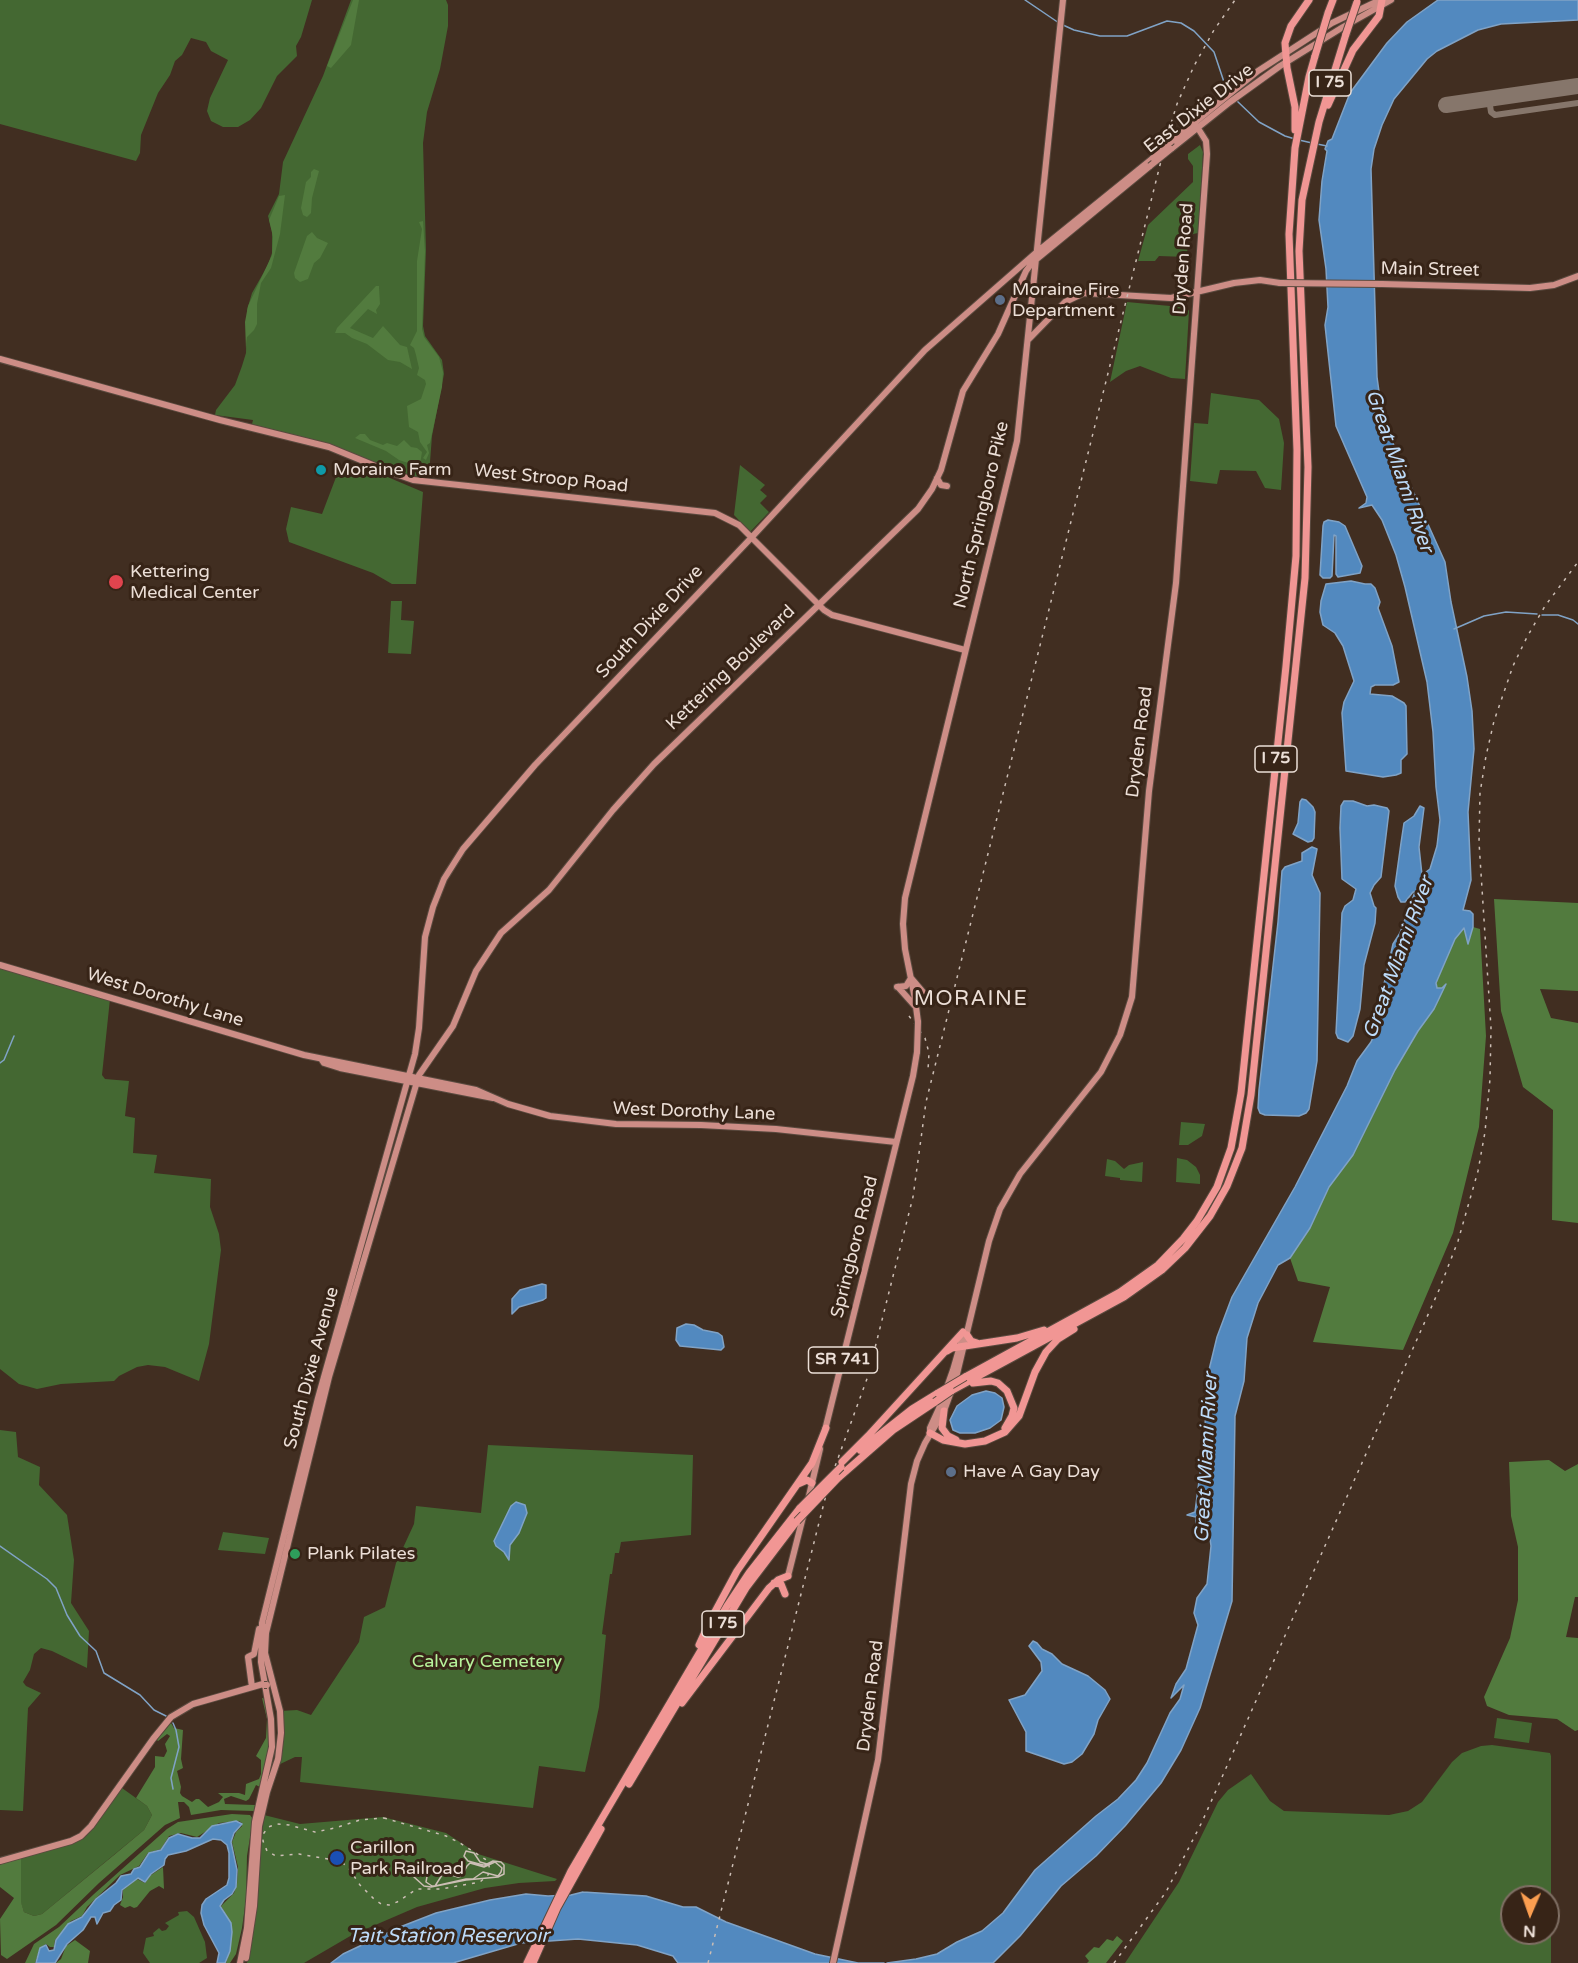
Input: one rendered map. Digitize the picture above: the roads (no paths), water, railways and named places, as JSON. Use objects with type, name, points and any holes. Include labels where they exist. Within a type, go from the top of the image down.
[{"type":"highway","points":[[1297,130],[1286,58],[1288,33],[1309,0]]},
{"type":"highway","name":"I 75","points":[[527,1963],[575,1871],[737,1590],[800,1508],[842,1464],[894,1423],[938,1393],[1144,1276],[1183,1239],[1197,1221],[1217,1187],[1234,1136],[1241,1093],[1296,556],[1297,462],[1288,253],[1294,148],[1309,77],[1333,0]]},
{"type":"highway","name":"I 75","points":[[534,1961],[575,1871],[612,1809],[746,1588],[797,1521],[838,1479],[893,1430],[934,1401],[1124,1297],[1162,1270],[1185,1248],[1204,1224],[1231,1177],[1247,1128],[1305,578],[1308,449],[1299,251],[1302,200],[1316,133],[1358,1]]},
{"type":"highway","points":[[1316,133],[1353,50],[1379,16],[1382,2]]},
{"type":"highway","points":[[930,1433],[943,1440],[965,1444],[985,1442],[1005,1432],[1016,1420],[1035,1372],[1046,1353],[1068,1332],[1106,1311],[1124,1297]]},
{"type":"highway","points":[[937,1360],[948,1350],[1037,1332],[1077,1316]]},
{"type":"highway","points":[[842,1464],[966,1331],[972,1341],[982,1343]]},
{"type":"highway","points":[[930,1433],[956,1440],[979,1440],[995,1435],[1009,1423],[1014,1408],[1007,1390],[994,1381],[979,1381],[961,1387]]},
{"type":"highway","points":[[944,1412],[942,1428],[948,1436],[956,1440]]},
{"type":"highway","points":[[676,1694],[722,1597],[812,1463],[826,1428]]},
{"type":"highway","points":[[797,1485],[805,1480],[812,1483]]},
{"type":"highway","points":[[659,1734],[723,1646],[774,1583],[788,1576]]},
{"type":"highway","points":[[774,1583],[781,1584],[785,1594]]},
{"type":"main road","name":"North Springboro Pike","points":[[914,993],[904,937],[905,898],[1017,441],[1063,0]]},
{"type":"main road","name":"East Dixie Drive","points":[[1037,260],[1150,166],[1227,99],[1239,85],[1382,2],[1391,0]]},
{"type":"main road","name":"East Dixie Drive","points":[[1227,99],[1243,92],[1286,58]]},
{"type":"main road","name":"Dryden Road","points":[[833,1963],[880,1747],[911,1484],[921,1451],[944,1412],[956,1378],[990,1236],[1006,1198],[1029,1162],[1101,1072],[1119,1038],[1130,1004],[1149,791],[1176,583],[1208,149],[1196,125]]},
{"type":"main road","name":"East Dixie Drive","points":[[1038,251],[1172,145]]},
{"type":"main road","points":[[1040,232],[1044,238],[1054,238]]},
{"type":"main road","name":"South Dixie Drive","points":[[406,1078],[415,1054],[419,1028],[426,930],[437,894],[456,859],[484,822],[925,350],[1038,251]]},
{"type":"main road","name":"Kettering Boulevard","points":[[417,1081],[428,1059],[453,1026],[476,971],[496,939],[554,885],[599,825],[654,764],[918,509],[937,477],[963,391],[998,334],[1023,276],[1037,260]]},
{"type":"main road","points":[[1018,268],[1023,276],[1035,278]]},
{"type":"main road","name":"Main Street","points":[[1027,340],[1070,302],[1094,296],[1157,302],[1181,300],[1245,281],[1530,288],[1554,285],[1578,276]]},
{"type":"main road","points":[[1006,279],[1014,280],[1018,286]]},
{"type":"main road","points":[[1181,300],[1189,302],[1196,309],[1201,299],[1209,291],[1203,289],[1197,281]]},
{"type":"main road","name":"Main Street","points":[[1027,340],[1068,300],[1084,293],[1158,299],[1197,295]]},
{"type":"main road","points":[[1029,321],[1032,327],[1036,327],[1051,315]]},
{"type":"main road","name":"West Stroop Road","points":[[0,359],[213,418],[329,447],[413,480],[702,510],[729,519],[752,537],[827,613],[965,650]]},
{"type":"main road","points":[[937,477],[941,485],[946,486]]},
{"type":"main road","name":"West Dorothy Lane","points":[[0,964],[322,1060],[324,1063],[340,1068],[406,1078],[494,1098],[540,1113],[591,1122],[757,1128],[850,1136],[896,1143]]},
{"type":"main road","points":[[917,1008],[897,987],[906,986],[911,978],[928,998]]},
{"type":"main road","name":"Springboro Road","points":[[788,1576],[914,1069],[918,1022],[914,993]]},
{"type":"main road","points":[[415,1054],[422,1063],[428,1059]]},
{"type":"main road","points":[[413,1094],[419,1086],[427,1083],[423,1068]]},
{"type":"main road","name":"South Dixie Avenue","points":[[265,1666],[265,1622],[297,1481],[305,1461],[306,1444],[398,1115],[406,1078]]},
{"type":"main road","name":"South Dixie Avenue","points":[[265,1622],[318,1417],[417,1081]]},
{"type":"main road","points":[[398,1115],[394,1136],[398,1142]]},
{"type":"main road","points":[[390,1142],[393,1144],[393,1159]]},
{"type":"main road","points":[[381,1197],[382,1181],[380,1180],[389,1172]]},
{"type":"main road","name":"Dryden Road","points":[[930,1433],[962,1347]]},
{"type":"main road","points":[[252,1687],[248,1657],[254,1654],[256,1639],[265,1622]]},
{"type":"main road","points":[[241,1962],[254,1906],[259,1826],[280,1743],[280,1711],[266,1684],[265,1666]]},
{"type":"main road","points":[[265,1666],[271,1719],[271,1759]]},
{"type":"main road","points":[[0,1861],[81,1836],[91,1826],[153,1739],[171,1718],[193,1704],[266,1684]]},
{"type":"main road","points":[[241,1962],[247,1928],[255,1822],[276,1747],[275,1706],[270,1688],[266,1684]]},
{"type":"water","name":"Great Miami River","points":[[1438,0],[1578,0],[1578,20],[1501,24],[1478,30],[1437,51],[1427,59],[1394,99],[1374,149],[1371,169],[1377,377],[1380,399],[1389,433],[1404,471],[1445,562],[1472,711],[1474,749],[1468,812],[1471,880],[1463,910],[1473,914],[1473,927],[1468,944],[1464,928],[1455,939],[1436,983],[1437,988],[1442,988],[1446,984],[1434,1009],[1395,1070],[1353,1155],[1329,1187],[1310,1228],[1290,1258],[1278,1265],[1258,1303],[1247,1338],[1244,1381],[1235,1416],[1232,1601],[1200,1708],[1181,1750],[1161,1783],[1125,1826],[1096,1856],[1061,1886],[1020,1936],[993,1963],[887,1963],[937,1954],[982,1931],[1003,1913],[1035,1870],[1118,1799],[1136,1780],[1147,1763],[1170,1713],[1180,1699],[1184,1685],[1171,1698],[1176,1684],[1186,1669],[1198,1625],[1194,1613],[1197,1598],[1207,1584],[1211,1546],[1209,1531],[1203,1519],[1198,1533],[1196,1517],[1187,1515],[1195,1512],[1204,1442],[1208,1374],[1217,1337],[1232,1297],[1295,1187],[1347,1086],[1357,1061],[1371,1042],[1382,1016],[1379,1010],[1380,1002],[1393,944],[1400,933],[1415,892],[1405,902],[1401,902],[1395,886],[1404,823],[1414,816],[1420,806],[1424,808],[1419,847],[1422,875],[1430,869],[1437,846],[1440,820],[1427,682],[1405,587],[1396,555],[1382,520],[1372,505],[1359,508],[1366,503],[1367,497],[1336,426],[1325,325],[1328,307],[1326,269],[1319,220],[1327,151],[1325,149],[1328,141],[1332,139],[1350,93],[1387,43],[1407,22]]},
{"type":"water","points":[[1328,520],[1345,526],[1362,566],[1360,573],[1338,577],[1336,574],[1336,536],[1334,535],[1332,576],[1323,578],[1320,575],[1323,526]]},
{"type":"water","points":[[1351,581],[1371,584],[1375,588],[1380,602],[1378,608],[1392,646],[1399,682],[1393,685],[1375,685],[1371,687],[1370,694],[1392,696],[1406,706],[1407,754],[1401,760],[1401,773],[1396,775],[1383,777],[1346,771],[1342,713],[1344,702],[1354,681],[1343,646],[1335,633],[1323,625],[1320,612],[1326,584]]},
{"type":"water","points":[[1302,799],[1313,807],[1315,812],[1314,838],[1308,842],[1293,834],[1298,823]]},
{"type":"water","points":[[1344,801],[1353,801],[1367,806],[1374,805],[1387,808],[1389,811],[1381,877],[1370,893],[1376,908],[1375,923],[1364,965],[1360,1009],[1353,1036],[1348,1042],[1338,1038],[1336,1033],[1342,913],[1345,906],[1353,900],[1356,889],[1342,879],[1340,828],[1341,806]]},
{"type":"water","points":[[1312,847],[1317,849],[1312,875],[1320,893],[1317,1061],[1309,1109],[1299,1116],[1265,1115],[1260,1113],[1258,1108],[1259,1090],[1282,871],[1285,867],[1302,861],[1302,853]]},
{"type":"water","points":[[546,1285],[546,1298],[519,1307],[512,1314],[512,1299],[520,1290]]},
{"type":"water","points":[[686,1324],[718,1333],[722,1336],[724,1347],[721,1350],[680,1346],[676,1340],[677,1328]]},
{"type":"water","points":[[986,1391],[1002,1398],[1004,1407],[1001,1420],[990,1428],[975,1433],[960,1433],[953,1430],[950,1420],[957,1406],[972,1395]]},
{"type":"water","points":[[516,1502],[525,1505],[527,1513],[519,1533],[510,1545],[509,1560],[494,1541],[511,1506]]},
{"type":"water","points":[[1033,1641],[1062,1664],[1088,1676],[1105,1690],[1110,1699],[1082,1754],[1072,1762],[1064,1764],[1026,1751],[1026,1732],[1009,1700],[1025,1695],[1042,1671],[1041,1662],[1029,1646]]},
{"type":"water","points":[[236,1821],[242,1824],[234,1833],[231,1842],[237,1870],[236,1887],[220,1906],[231,1923],[232,1932],[230,1951],[225,1963],[217,1963],[219,1953],[204,1925],[201,1913],[206,1899],[227,1885],[229,1878],[227,1845],[221,1840],[213,1839],[186,1851],[168,1855],[164,1865],[151,1874],[145,1882],[138,1878],[122,1890],[121,1900],[110,1911],[103,1913],[97,1924],[95,1917],[91,1917],[83,1930],[67,1944],[55,1963],[36,1963],[40,1948],[46,1945],[49,1951],[54,1950],[56,1940],[68,1924],[82,1917],[96,1899],[121,1876],[131,1874],[134,1869],[140,1867],[149,1853],[161,1850],[169,1838],[178,1834],[200,1838],[212,1826]]},
{"type":"water","name":"Tait Station Reservoir","points":[[583,1892],[646,1896],[683,1907],[696,1907],[726,1922],[815,1954],[858,1963],[678,1963],[673,1956],[637,1945],[578,1939],[521,1943],[453,1963],[331,1963],[343,1954],[436,1913],[526,1894],[548,1896]]},
{"type":"waterway","points":[[1025,0],[1059,23]]},
{"type":"waterway","points":[[1063,25],[1100,36],[1127,36],[1167,21],[1181,23],[1194,31],[1214,52],[1229,90]]},
{"type":"waterway","points":[[1237,101],[1259,122],[1295,139]]},
{"type":"waterway","points":[[1299,140],[1312,143]]},
{"type":"waterway","points":[[1317,144],[1327,146]]},
{"type":"waterway","points":[[1454,629],[1484,616],[1506,612],[1537,614]]},
{"type":"waterway","points":[[1542,615],[1558,615],[1578,624]]},
{"type":"waterway","points":[[0,1063],[4,1060],[14,1036]]},
{"type":"waterway","points":[[0,1546],[47,1579],[56,1588],[67,1615],[80,1636],[96,1651],[104,1673],[140,1695],[154,1710],[166,1716]]},
{"type":"waterway","points":[[173,1723],[179,1747],[171,1778],[173,1789]]},
{"type":"tram line","points":[[435,1886],[442,1875],[462,1876],[470,1863],[484,1867],[495,1862],[502,1868],[498,1876],[483,1872],[473,1879],[466,1879],[435,1886],[432,1886],[426,1882],[428,1871],[426,1868],[416,1867],[413,1872],[414,1877],[424,1886],[431,1887],[498,1877],[504,1874],[504,1865],[501,1862],[493,1861],[485,1865],[483,1865],[468,1861],[464,1856],[466,1851],[474,1853],[480,1862],[487,1864]]},
{"type":"railway","points":[[708,1963],[829,1483],[868,1376],[913,1197],[926,1102],[1168,133],[1177,104],[1194,66],[1214,30],[1235,0]]},
{"type":"railway","points":[[1114,1963],[1166,1892],[1202,1822],[1439,1290],[1458,1241],[1478,1171],[1485,1132],[1490,1079],[1491,1028],[1479,842],[1480,793],[1486,756],[1494,721],[1513,666],[1545,606],[1578,562]]},
{"type":"railway","points":[[909,1016],[925,1038],[929,1053],[928,1070]]},
{"type":"railway","points":[[384,1818],[446,1836],[460,1843],[488,1861],[490,1871],[488,1875],[480,1882],[441,1889],[417,1889],[397,1902],[389,1905],[381,1904],[360,1885],[348,1867],[340,1861],[299,1854],[276,1856],[267,1851],[263,1841],[268,1827],[277,1824],[315,1832],[360,1820],[384,1818]]},
{"type":"place","name":"Moraine Fire Department","points":[[1000,300]]},
{"type":"place","name":"Moraine Farm","points":[[321,470]]},
{"type":"place","name":"Kettering Medical Center","points":[[116,582]]},
{"type":"place","name":"Have A Gay Day","points":[[951,1472]]},
{"type":"place","name":"Plank Pilates","points":[[295,1554]]},
{"type":"place","name":"Carillon Park Railroad","points":[[337,1858]]},
{"type":"district","name":"MORAINE","points":[[971,999]]},
{"type":"park label","name":"Calvary Cemetery","points":[[487,1662]]}]
